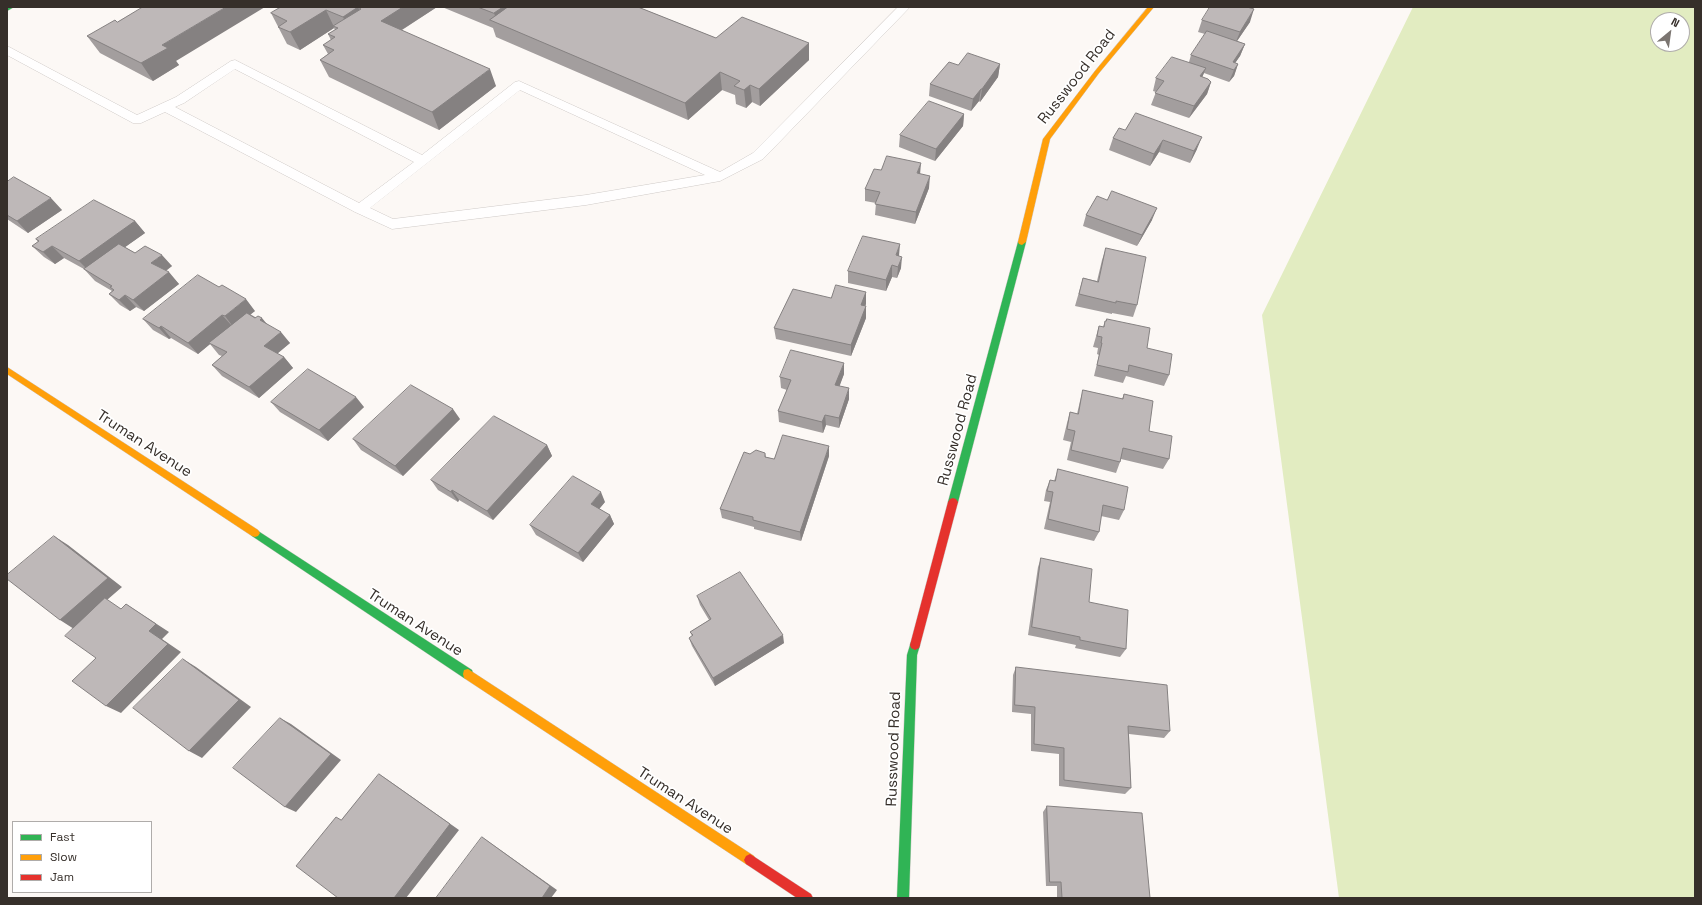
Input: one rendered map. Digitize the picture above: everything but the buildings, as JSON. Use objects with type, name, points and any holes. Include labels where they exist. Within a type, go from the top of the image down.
[{"type":"street","points":[[7,9],[11,7]]},
{"type":"street","name":"Russwood Road","points":[[903,898],[912,655],[1014,275],[1047,139],[1097,72],[1151,7]]},
{"type":"street","name":"Truman Avenue","points":[[7,370],[807,898]]},
{"type":"lane","points":[[164,107],[360,209],[392,224],[586,200],[720,177],[758,156],[904,7]]},
{"type":"lane","points":[[7,50],[137,120],[180,100],[235,64],[423,161]]},
{"type":"lane","points":[[360,209],[519,85],[720,177]]},
{"type":"green space","points":[[1413,7],[1695,7],[1695,898],[1339,898],[1262,315]]},
{"type":"traffic: fast","points":[[7,9],[11,7]]},
{"type":"traffic: fast","points":[[953,502],[1022,242]]},
{"type":"traffic: fast","points":[[255,533],[468,674]]},
{"type":"traffic: fast","points":[[903,898],[912,655],[915,645]]},
{"type":"traffic: slow","points":[[1022,242],[1047,139],[1097,72],[1151,7]]},
{"type":"traffic: slow","points":[[7,370],[255,533]]},
{"type":"traffic: slow","points":[[468,674],[750,860]]},
{"type":"traffic: jam","points":[[915,645],[953,502]]},
{"type":"traffic: jam","points":[[750,860],[807,898]]}]
